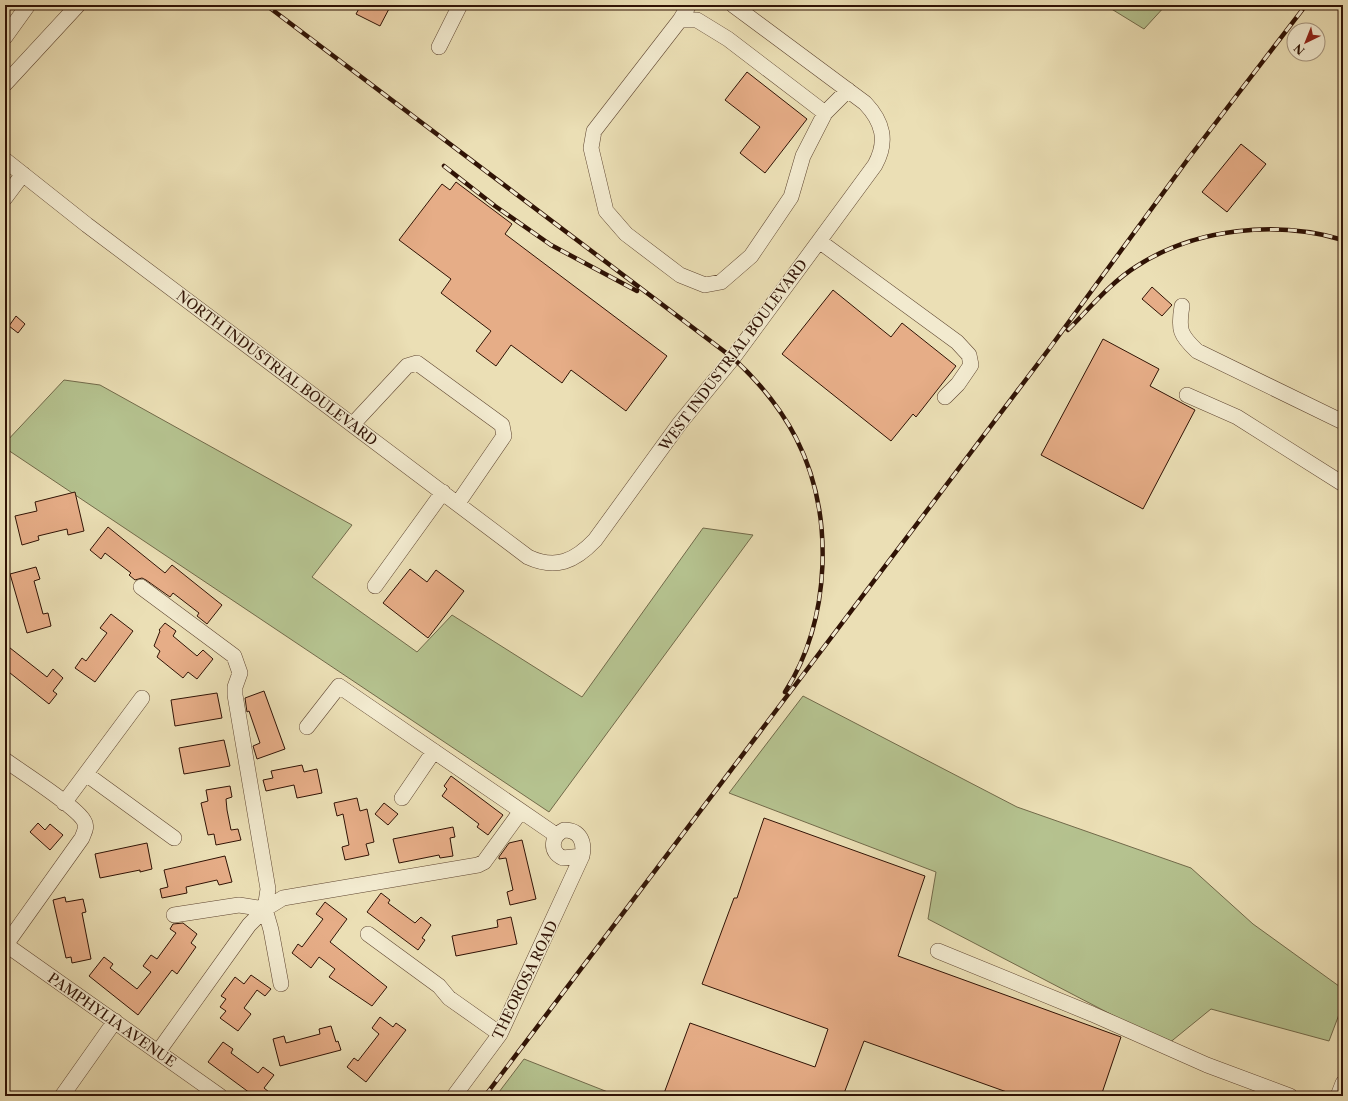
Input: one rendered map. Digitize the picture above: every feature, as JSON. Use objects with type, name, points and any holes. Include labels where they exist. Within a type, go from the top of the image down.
[{"type":"street","points":[[5,37],[28,5]]},
{"type":"street","points":[[5,84],[78,5]]},
{"type":"street","points":[[439,47],[460,5]]},
{"type":"street","points":[[689,5],[680,20],[594,131],[590,148],[606,211],[626,234],[680,275],[706,285],[721,282],[750,256],[791,197],[803,156],[825,113],[848,90],[733,5]]},
{"type":"street","points":[[680,20],[697,20],[728,38],[825,113]]},
{"type":"street","name":"WEST INDUSTRIAL BOULEVARD","points":[[555,563],[565,561],[583,552],[595,540],[680,423],[733,358],[875,165],[881,154],[883,140],[881,126],[874,112],[848,90]]},
{"type":"street","name":"NORTH INDUSTRIAL BOULEVARD","points":[[5,160],[93,229],[528,556],[546,564],[555,563]]},
{"type":"street","points":[[5,198],[23,174]]},
{"type":"street","points":[[819,241],[957,342],[970,355],[971,365],[958,384],[945,397]]},
{"type":"street","points":[[1182,306],[1180,321],[1183,338],[1197,351],[1343,422]]},
{"type":"street","points":[[352,424],[407,366],[417,363],[502,425],[504,436],[458,503]]},
{"type":"street","points":[[1187,395],[1237,417],[1343,484]]},
{"type":"street","points":[[375,586],[443,492]]},
{"type":"street","points":[[141,587],[234,656],[240,673],[235,687],[235,695],[268,889],[265,909],[271,930],[281,984]]},
{"type":"street","points":[[307,727],[338,686],[434,751],[519,814],[556,835]]},
{"type":"street","points":[[64,802],[142,698]]},
{"type":"street","points":[[402,798],[434,751]]},
{"type":"street","points":[[5,760],[80,814],[85,823],[85,830],[82,838],[5,945]]},
{"type":"street","points":[[86,774],[174,838]]},
{"type":"street","points":[[158,1052],[249,925],[265,909],[283,898],[478,865],[484,862],[519,814]]},
{"type":"street","points":[[564,830],[575,832],[583,842],[582,856],[567,858],[559,857],[553,843],[556,835],[564,830]]},
{"type":"street","name":"THEOROSA ROAD","points":[[454,1096],[500,1034],[582,856]]},
{"type":"street","points":[[174,916],[240,905],[265,909]]},
{"type":"street","points":[[368,934],[439,986],[449,998],[500,1034]]},
{"type":"street","name":"PAMPHYLIA AVENUE","points":[[5,945],[220,1096]]},
{"type":"street","points":[[938,951],[1092,1014],[1207,1064],[1290,1096]]},
{"type":"street","points":[[62,1096],[115,1021]]},
{"type":"street","points":[[1338,1096],[1343,1083]]},
{"type":"green space","points":[[1105,5],[1166,5],[1144,29]]},
{"type":"green space","points":[[64,380],[100,385],[352,525],[312,577],[417,652],[452,615],[582,697],[703,528],[753,535],[549,812],[5,448],[5,443]]},
{"type":"green space","points":[[803,696],[1017,807],[1191,868],[1253,924],[1343,989],[1343,1004],[1329,1041],[1211,1009],[1168,1044],[928,919],[936,872],[729,793]]},
{"type":"green space","points":[[524,1059],[618,1096],[496,1096]]},
{"type":"building","points":[[361,5],[391,5],[380,26],[356,14]]},
{"type":"building","points":[[747,72],[807,119],[765,173],[740,153],[760,127],[725,100]]},
{"type":"building","points":[[1241,144],[1266,164],[1227,212],[1202,192]]},
{"type":"building","points":[[456,182],[512,224],[505,234],[667,356],[626,411],[571,370],[562,383],[511,345],[496,366],[476,351],[491,331],[441,293],[451,279],[399,240],[442,184],[450,190]]},
{"type":"building","points":[[1152,287],[1172,305],[1162,316],[1142,299]]},
{"type":"building","points":[[833,290],[891,337],[902,323],[956,366],[916,417],[913,414],[891,441],[782,354]]},
{"type":"building","points":[[16,316],[25,324],[18,333],[9,326]]},
{"type":"building","points":[[1103,339],[1159,369],[1150,386],[1195,410],[1143,509],[1041,455]]},
{"type":"building","points":[[75,492],[84,531],[68,535],[67,529],[38,536],[39,540],[22,545],[15,516],[37,511],[35,502]]},
{"type":"building","points":[[108,527],[165,573],[172,565],[222,605],[207,624],[197,616],[199,613],[173,593],[170,597],[142,578],[135,580],[129,575],[131,573],[105,553],[101,559],[90,550]]},
{"type":"building","points":[[36,567],[40,579],[34,581],[43,614],[48,613],[51,626],[27,633],[10,574]]},
{"type":"building","points":[[410,569],[427,582],[436,570],[464,591],[428,638],[383,603]]},
{"type":"building","points":[[111,614],[133,631],[95,682],[75,668],[82,658],[86,661],[107,633],[100,628]]},
{"type":"building","points":[[165,623],[176,631],[173,636],[197,656],[203,650],[213,659],[197,679],[188,672],[183,678],[157,657],[160,651],[154,646],[160,631],[159,630]]},
{"type":"building","points":[[5,644],[47,677],[53,669],[63,678],[53,691],[57,694],[49,704],[5,669]]},
{"type":"building","points":[[264,691],[285,749],[257,759],[253,746],[260,743],[249,711],[247,712],[245,698]]},
{"type":"building","points":[[217,693],[222,718],[175,726],[171,700]]},
{"type":"building","points":[[224,740],[230,766],[184,774],[179,748]]},
{"type":"building","points":[[302,765],[304,772],[317,769],[322,793],[297,798],[294,785],[266,791],[263,780],[273,778],[271,771]]},
{"type":"building","points":[[451,776],[503,815],[488,835],[477,827],[479,824],[442,796],[447,789],[444,786]]},
{"type":"building","points":[[230,786],[232,797],[226,799],[231,830],[238,829],[241,840],[216,845],[214,834],[208,835],[201,803],[208,801],[206,790]]},
{"type":"building","points":[[357,798],[360,811],[367,809],[374,842],[366,844],[369,855],[345,860],[342,847],[349,845],[343,814],[337,816],[334,803]]},
{"type":"building","points":[[384,803],[398,814],[388,825],[375,814]]},
{"type":"building","points":[[764,818],[925,876],[898,956],[1121,1037],[1101,1096],[1018,1096],[864,1041],[843,1096],[663,1096],[690,1023],[815,1067],[828,1029],[702,984],[734,898],[737,898]]},
{"type":"building","points":[[38,823],[45,830],[50,824],[63,835],[50,850],[30,832]]},
{"type":"building","points":[[453,827],[455,837],[450,838],[453,856],[440,858],[439,855],[399,863],[393,839]]},
{"type":"building","points":[[522,840],[536,899],[510,905],[507,892],[513,890],[506,858],[499,859],[499,857],[509,843]]},
{"type":"building","points":[[147,843],[152,869],[100,878],[95,854]]},
{"type":"building","points":[[225,856],[232,882],[219,885],[217,880],[186,887],[187,893],[162,898],[160,889],[168,887],[164,870]]},
{"type":"building","points":[[381,893],[390,900],[388,903],[415,923],[421,917],[431,925],[422,938],[425,940],[418,950],[367,912]]},
{"type":"building","points":[[65,897],[66,902],[83,899],[86,912],[82,913],[91,959],[72,963],[71,957],[66,958],[53,900]]},
{"type":"building","points":[[325,902],[347,919],[330,942],[387,987],[372,1006],[329,977],[335,969],[319,957],[311,968],[292,953],[298,944],[302,947],[323,919],[316,914]]},
{"type":"building","points":[[511,917],[517,944],[456,956],[452,936],[498,927],[497,920]]},
{"type":"building","points":[[183,923],[197,934],[191,943],[196,947],[177,974],[172,970],[138,1015],[89,976],[104,957],[113,964],[110,968],[137,989],[151,972],[143,966],[151,955],[157,959],[176,933],[170,929],[173,924]]},
{"type":"building","points":[[251,975],[271,989],[265,996],[257,990],[244,1008],[251,1014],[238,1031],[220,1018],[226,1011],[220,1007],[226,999],[221,996],[235,977],[244,984]]},
{"type":"building","points":[[380,1017],[393,1027],[396,1023],[406,1030],[366,1082],[347,1067],[354,1058],[358,1061],[379,1034],[372,1028]]},
{"type":"building","points":[[331,1026],[336,1042],[338,1041],[341,1050],[280,1066],[273,1039],[284,1036],[286,1043],[320,1034],[319,1029]]},
{"type":"building","points":[[223,1042],[233,1049],[231,1053],[258,1073],[263,1067],[274,1075],[264,1088],[274,1096],[254,1096],[208,1062]]},
{"type":"railway","points":[[266,5],[733,358],[760,385],[776,405],[796,438],[809,468],[817,500],[822,533],[822,566],[819,600],[812,633],[800,664],[785,692]]},
{"type":"railway","points":[[485,1096],[1049,349],[1188,159],[1306,5]]},
{"type":"railway","points":[[444,166],[495,206],[551,245],[637,291]]},
{"type":"railway","points":[[1068,330],[1109,288],[1127,272],[1160,253],[1185,243],[1237,231],[1264,229],[1291,230],[1343,240]]}]
